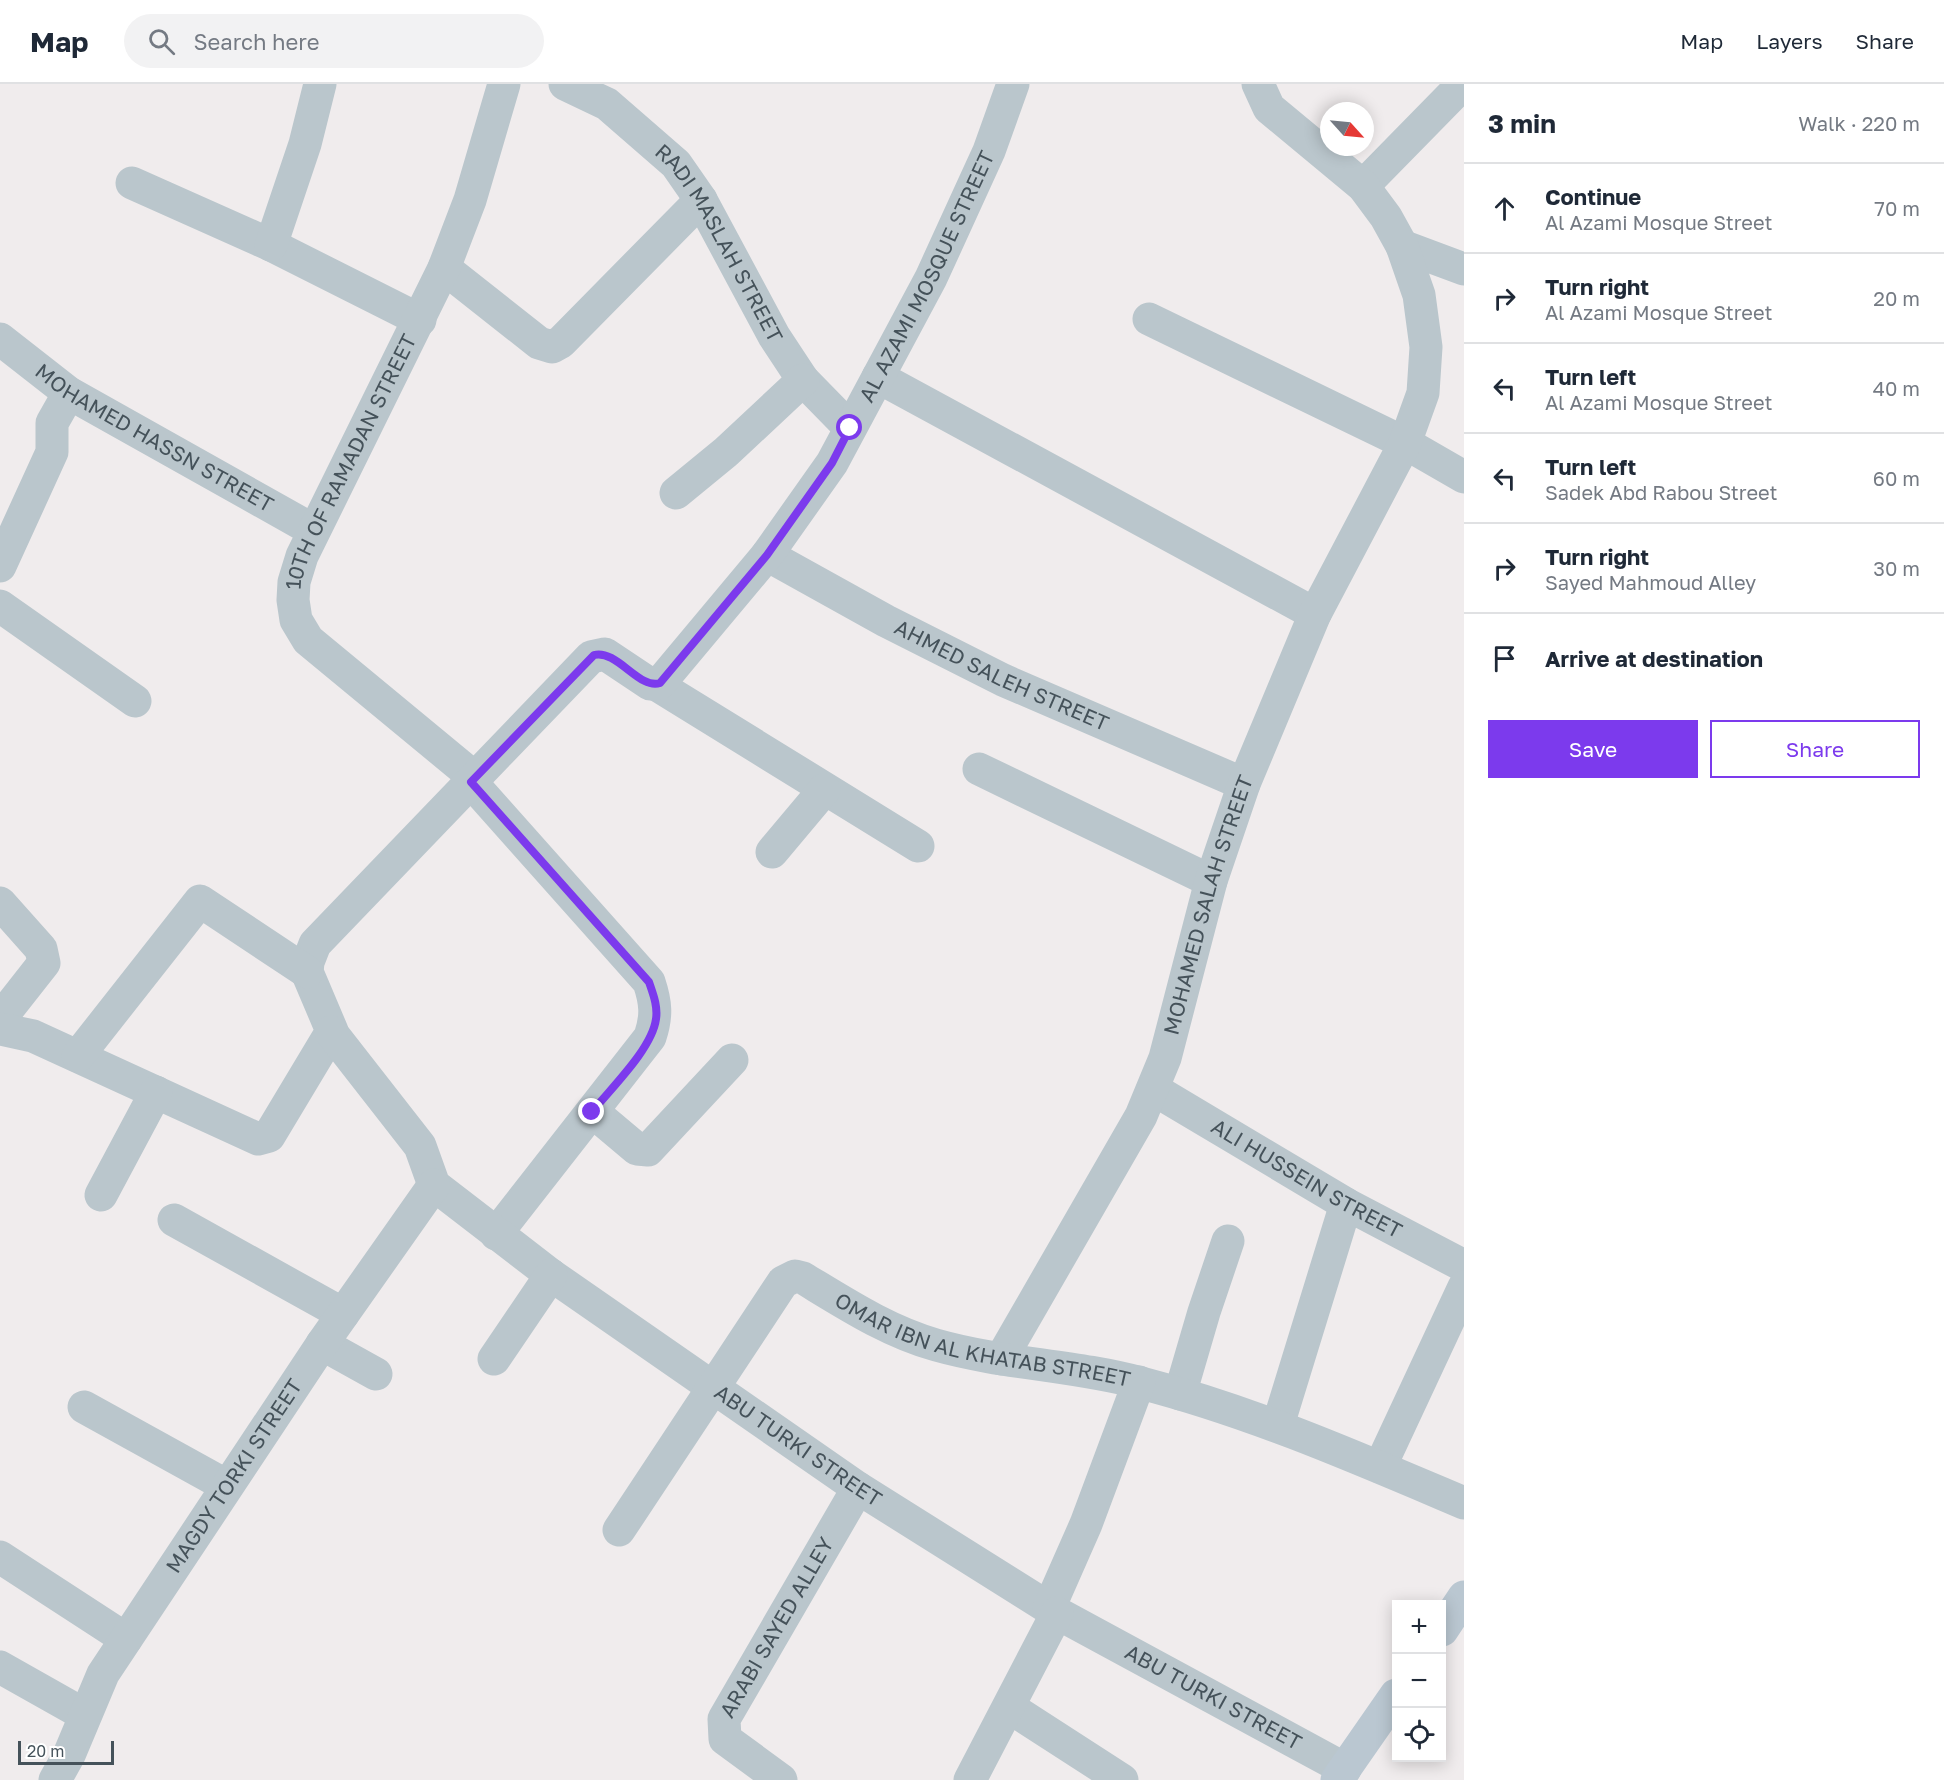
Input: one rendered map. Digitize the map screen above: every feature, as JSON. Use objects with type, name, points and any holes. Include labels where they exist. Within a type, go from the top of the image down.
[{"type":"street","points":[[271,245],[304,144],[320,84]]},
{"type":"street","name":"10TH OF RAMADAN STREET","points":[[504,84],[470,200],[444,268],[313,530],[294,582],[296,620],[308,639],[473,780],[649,982],[656,1000],[656,1019],[651,1037],[592,1112]]},
{"type":"street","name":"RADI MASLAH STREET","points":[[565,84],[616,94],[676,164],[701,200],[774,336],[803,380],[850,428]]},
{"type":"street","name":"AL AZAMI MOSQUE STREET","points":[[657,685],[767,555],[832,463],[931,278],[984,162],[1013,84]]},
{"type":"street","name":"MOHAMED SALAH STREET","points":[[1001,1359],[1141,1116],[1153,1089],[1165,1058],[1211,881],[1244,784],[1315,614],[1405,443],[1423,393],[1426,347],[1419,295],[1402,246],[1386,217],[1363,186],[1269,108],[1258,84]]},
{"type":"street","points":[[1363,186],[1463,84]]},
{"type":"street","points":[[132,183],[271,245],[420,320]]},
{"type":"street","points":[[444,268],[539,343],[552,347],[561,342],[701,200]]},
{"type":"street","points":[[1402,246],[1464,269]]},
{"type":"street","points":[[1149,319],[1405,443],[1464,477]]},
{"type":"street","name":"MOHAMED HASSN STREET","points":[[0,339],[69,393],[313,530]]},
{"type":"street","points":[[878,377],[1315,614]]},
{"type":"street","points":[[676,493],[803,380]]},
{"type":"street","points":[[0,564],[52,452],[52,423],[69,393]]},
{"type":"street","name":"AHMED SALEH STREET","points":[[767,555],[886,621],[1003,680],[1244,784]]},
{"type":"street","points":[[0,606],[135,701]]},
{"type":"street","points":[[0,1029],[33,1036],[258,1139],[269,1136],[331,1032],[332,1026],[311,985],[307,972],[315,944],[594,655],[605,654],[650,684],[657,685],[918,846]]},
{"type":"street","points":[[979,769],[1211,881]]},
{"type":"street","points":[[772,852],[824,789]]},
{"type":"street","points":[[78,1056],[200,901],[307,972]]},
{"type":"street","points":[[0,903],[41,949],[44,963],[0,1019]]},
{"type":"street","points":[[331,1032],[420,1146],[434,1185]]},
{"type":"street","points":[[496,1234],[592,1112],[637,1149],[648,1150],[732,1060]]},
{"type":"street","name":"ALI HUSSEIN STREET","points":[[1153,1089],[1346,1204],[1464,1266]]},
{"type":"street","points":[[100,1195],[156,1092]]},
{"type":"street","name":"ABU TURKI STREET","points":[[434,1185],[551,1275],[858,1488],[1053,1610],[1341,1775]]},
{"type":"street","name":"MAGDY TORKI STREET","points":[[55,1780],[69,1755],[103,1674],[322,1344],[434,1185]]},
{"type":"street","points":[[1278,1425],[1346,1204]]},
{"type":"street","points":[[174,1220],[343,1314]]},
{"type":"street","points":[[1180,1394],[1203,1312],[1228,1241]]},
{"type":"street","points":[[494,1359],[551,1275]]},
{"type":"street","name":"OMAR IBN AL KHATAB STREET","points":[[619,1530],[783,1282],[795,1276],[900,1332],[936,1345],[1001,1359],[1139,1382],[1180,1394],[1278,1425],[1464,1503]]},
{"type":"street","points":[[1380,1467],[1464,1287]]},
{"type":"street","points":[[322,1344],[376,1374]]},
{"type":"street","points":[[975,1778],[1053,1610],[1139,1382]]},
{"type":"street","points":[[84,1407],[227,1486]]},
{"type":"street","name":"ARABI SAYED ALLEY","points":[[782,1780],[725,1739],[724,1719],[858,1488]]},
{"type":"street","points":[[0,1557],[126,1639]]},
{"type":"street","points":[[1446,1624],[1464,1597]]},
{"type":"street","points":[[0,1667],[85,1715]]},
{"type":"street","points":[[1341,1775],[1392,1701]]},
{"type":"street","points":[[1009,1707],[1122,1780]]},
{"type":"route","points":[[592,1112],[651,1037],[656,1019],[656,1000],[649,982],[471,782],[594,655],[605,654],[650,684],[660,683],[767,555],[832,463],[850,428]]}]
